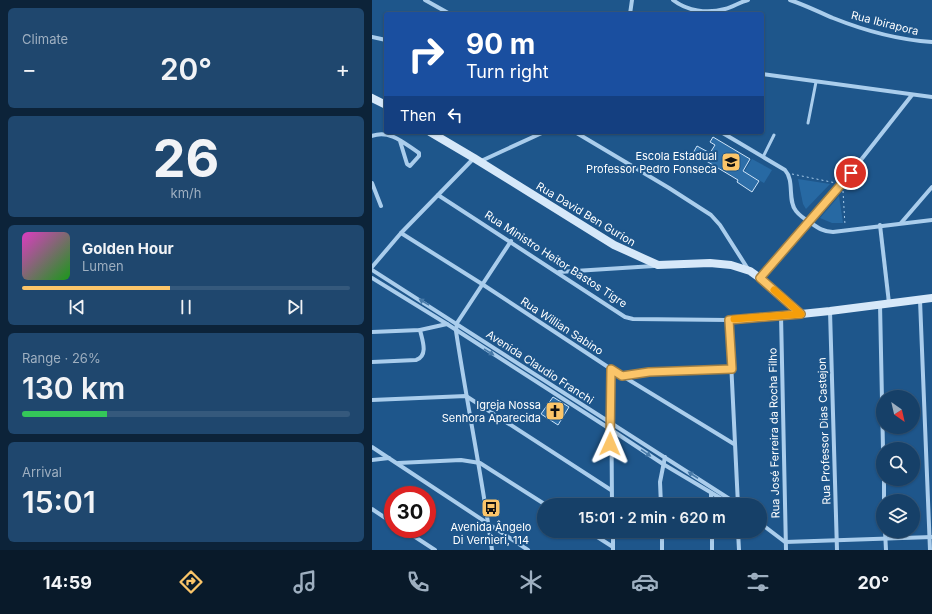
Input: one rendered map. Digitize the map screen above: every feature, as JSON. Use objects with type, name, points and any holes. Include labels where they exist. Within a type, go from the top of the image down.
[{"type":"street","points":[[425,0],[446,12]]},
{"type":"street","points":[[630,12],[632,0]]},
{"type":"street","points":[[673,0],[694,10],[714,11],[725,9],[748,0]]},
{"type":"street","name":"Rua Ibirapora","points":[[790,0],[834,19],[876,32],[900,38],[932,42]]},
{"type":"street","points":[[372,37],[384,40]]},
{"type":"street","points":[[764,74],[932,98]]},
{"type":"street","points":[[760,278],[842,184],[912,95]]},
{"type":"street","points":[[372,98],[384,104]]},
{"type":"street","points":[[372,136],[380,134],[392,136],[400,141],[419,153],[419,156],[410,166],[407,164],[400,141]]},
{"type":"street","name":"Rua David Ben Gurion","points":[[433,134],[614,246],[658,265],[710,263],[750,271],[801,314]]},
{"type":"street","points":[[372,267],[438,195],[477,160],[539,134]]},
{"type":"street","points":[[578,134],[711,215],[720,225],[750,271]]},
{"type":"street","points":[[724,134],[788,173],[796,212],[808,222],[826,232],[932,220]]},
{"type":"street","points":[[372,182],[381,206]]},
{"type":"street","points":[[901,224],[932,187]]},
{"type":"street","name":"Rua Ministro Heitor Bastos Tigre","points":[[438,195],[511,241],[625,317],[633,319],[729,320],[830,311],[932,298]]},
{"type":"street","points":[[880,226],[889,303]]},
{"type":"street","name":"Rua Willian Sabino","points":[[402,233],[622,376],[734,444]]},
{"type":"street","points":[[492,550],[480,463],[466,396],[456,331],[457,324],[511,241]]},
{"type":"street","points":[[558,272],[658,265]]},
{"type":"street","name":"Avenida Claudio Franchi","points":[[372,270],[451,320],[611,426],[663,464],[719,498]]},
{"type":"street","name":"Avenida Claudio Franchi","points":[[372,278],[611,426],[665,457],[728,498]]},
{"type":"street","points":[[920,299],[931,537],[930,550]]},
{"type":"street","points":[[880,304],[883,442]]},
{"type":"street","name":"Rua Professor Dias Castejon","points":[[830,311],[837,550]]},
{"type":"street","name":"Rua José Ferreira da Rocha Filho","points":[[781,315],[786,550]]},
{"type":"street","points":[[372,332],[420,330],[447,324],[451,320]]},
{"type":"street","points":[[729,320],[738,498]]},
{"type":"street","points":[[372,362],[421,359],[424,350],[420,330]]},
{"type":"street","points":[[611,369],[612,498]]},
{"type":"street","points":[[622,376],[649,372],[732,369]]},
{"type":"street","points":[[372,400],[466,396],[611,490]]},
{"type":"street","points":[[372,446],[528,550]]},
{"type":"street","points":[[661,498],[660,482],[665,457]]},
{"type":"street","points":[[372,460],[389,458]]},
{"type":"street","points":[[398,463],[461,460],[480,463],[537,499]]},
{"type":"street","points":[[710,487],[711,498]]},
{"type":"street","points":[[372,509],[384,517]]},
{"type":"street","points":[[767,528],[786,542],[885,538],[886,550]]},
{"type":"street","points":[[920,537],[931,537]]},
{"type":"street","points":[[417,538],[435,550]]},
{"type":"street","points":[[598,538],[613,549]]},
{"type":"street","points":[[613,538],[613,549]]},
{"type":"street","points":[[662,538],[662,550]]},
{"type":"street","points":[[712,538],[712,550]]},
{"type":"street","points":[[738,538],[739,550]]},
{"type":"lane","points":[[808,124],[816,82]]},
{"type":"lane","points":[[762,157],[774,135]]},
{"type":"path","points":[[788,173],[842,184],[845,230]]},
{"type":"shaded area","points":[[752,159],[772,170],[764,183],[744,172]]},
{"type":"shaded area","points":[[798,179],[830,184],[806,209],[803,204]]},
{"type":"shaded area","points":[[839,196],[843,223],[832,223],[820,218]]},
{"type":"building","points":[[713,137],[750,159],[743,171],[759,181],[752,192],[737,182],[738,180],[693,153],[697,146],[710,153],[715,145],[710,142]]},
{"type":"building","name":"Igreja Nossa Senhora Aparecida","points":[[553,397],[569,407],[558,425],[541,414]]},
{"type":"slow traffic","points":[[734,319],[801,314],[774,290]]},
{"type":"place","name":"Escola Estadual Professor Pedro Fonseca","points":[[731,162]]},
{"type":"place","name":"Igreja Nossa Senhora Aparecida","points":[[555,411]]},
{"type":"place","name":"Avenida Ângelo Di Vernieri, 114","points":[[491,508]]},
{"type":"route","points":[[610,444],[611,369],[622,376],[649,372],[732,369],[729,320],[801,314],[760,278],[851,173]]}]
